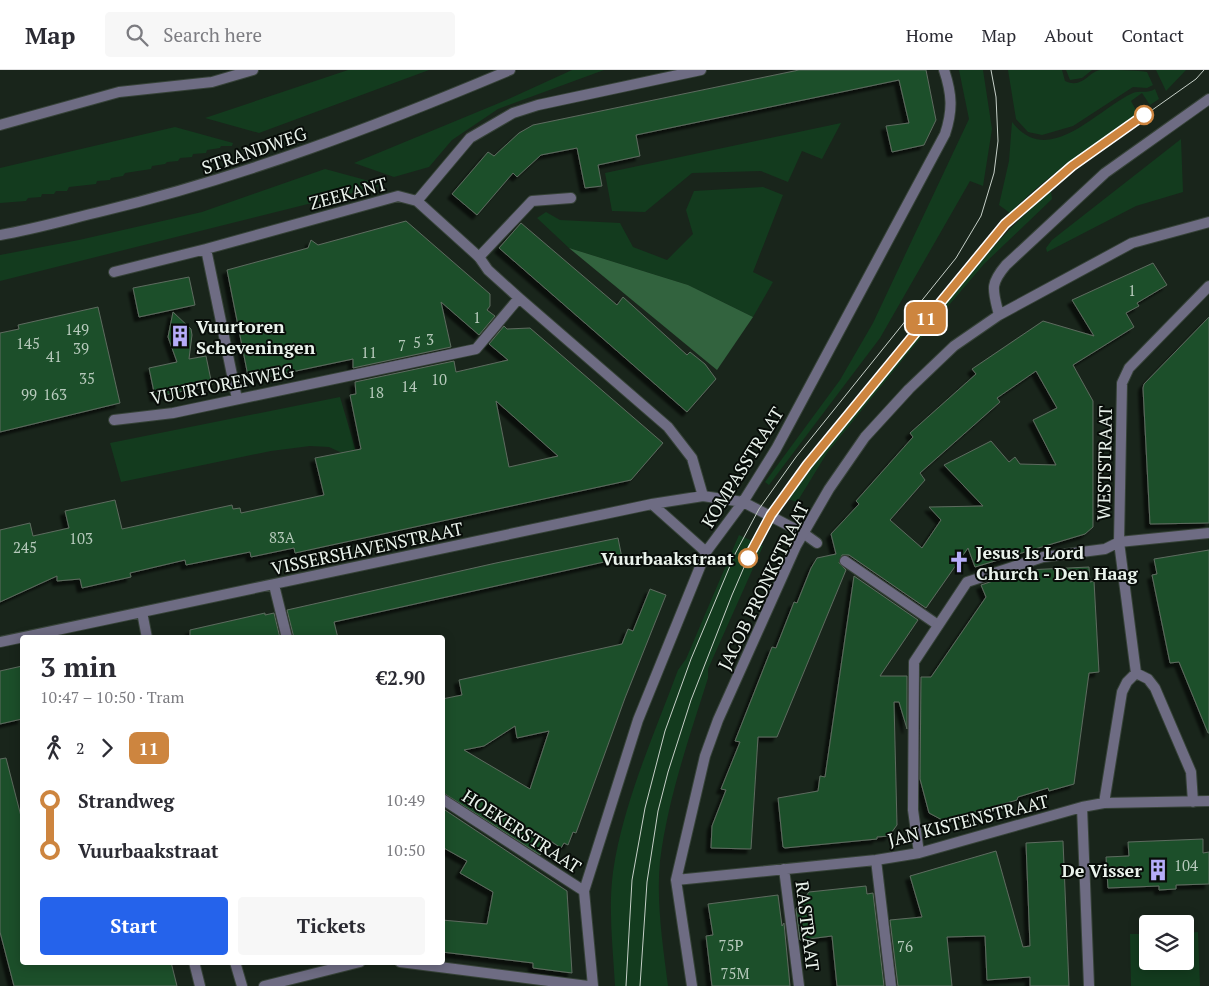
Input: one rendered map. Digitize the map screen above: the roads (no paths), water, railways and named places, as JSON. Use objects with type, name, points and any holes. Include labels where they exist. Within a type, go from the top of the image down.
[{"type":"street","points":[[0,125],[119,92],[212,82],[253,70]]},
{"type":"street","name":"STRANDWEG","points":[[0,235],[187,190],[321,145],[510,70]]},
{"type":"street","points":[[701,70],[538,105],[513,113],[470,138],[417,201],[479,257],[488,270],[519,298],[668,427],[692,458],[703,496]]},
{"type":"street","name":"KOMPASSTRAAT","points":[[594,986],[584,891],[638,720],[706,552],[743,502],[795,414],[945,134],[952,113],[949,84],[944,70]]},
{"type":"street","points":[[999,314],[994,292],[995,279],[1006,265],[1106,173],[1209,99]]},
{"type":"street","name":"ZEEKANT","points":[[114,272],[206,249],[398,196],[417,201]]},
{"type":"street","points":[[479,257],[532,201],[571,198]]},
{"type":"street","name":"JACOB PRONKSTRAAT","points":[[692,986],[676,880],[695,795],[718,720],[803,533],[829,489],[865,437],[909,389],[954,346],[999,314],[1132,243],[1209,222]]},
{"type":"street","points":[[206,249],[237,399]]},
{"type":"street","name":"WESTSTRAAT","points":[[1136,673],[1118,542],[1122,382],[1129,368],[1209,286]]},
{"type":"street","name":"VUURTORENWEG","points":[[114,420],[172,413],[476,349],[519,298]]},
{"type":"street","name":"VISSERSHAVENSTRAAT","points":[[33,635],[652,504],[703,496],[743,502]]},
{"type":"street","points":[[743,502],[803,533],[817,543]]},
{"type":"street","points":[[652,504],[706,552]]},
{"type":"street","points":[[918,853],[913,810],[914,662],[967,582],[1043,556],[1105,549],[1118,542],[1209,533]]},
{"type":"street","points":[[845,561],[938,625]]},
{"type":"street","points":[[274,585],[286,635]]},
{"type":"street","points":[[142,612],[146,635]]},
{"type":"street","name":"VISSERSHAVENSTRAAT","points":[[0,642],[20,638]]},
{"type":"street","points":[[1104,803],[1122,692],[1127,682],[1136,673],[1148,678],[1156,688],[1191,772],[1193,802]]},
{"type":"street","name":"HOEKERSTRAAT","points":[[445,801],[584,891]]},
{"type":"street","name":"JAN KISTENSTRAAT","points":[[676,880],[876,860],[918,853],[1082,807],[1104,803],[1209,801]]},
{"type":"street","points":[[1082,807],[1089,986]]},
{"type":"street","points":[[876,860],[891,986]]},
{"type":"street","name":"RASTRAAT","points":[[784,869],[799,986]]},
{"type":"street","points":[[195,965],[200,986]]},
{"type":"street","points":[[236,965],[242,986]]},
{"type":"street","points":[[264,986],[348,965]]},
{"type":"street","points":[[424,965],[588,986]]},
{"type":"tram line","points":[[626,986],[632,880],[645,808],[665,731],[691,659],[735,554],[759,509],[796,457],[956,258],[981,216],[994,173],[998,141],[996,97],[991,70]]},
{"type":"tram line","points":[[640,986],[647,882],[658,811],[668,772],[691,700],[732,595],[748,558],[771,515],[807,465],[948,290],[1005,223],[1073,166],[1196,79],[1204,70]]},
{"type":"tram line","name":"11","points":[[748,558],[771,515],[807,465],[948,290],[1005,224],[1072,166],[1144,115]]},
{"type":"place","name":"Vuurtoren Scheveningen","points":[[180,336]]},
{"type":"place","name":"Vuurbaakstraat","points":[[748,558]]},
{"type":"place","name":"Jesus Is Lord Church - Den Haag","points":[[959,562]]},
{"type":"place","name":"De Visser","points":[[1158,870]]}]
